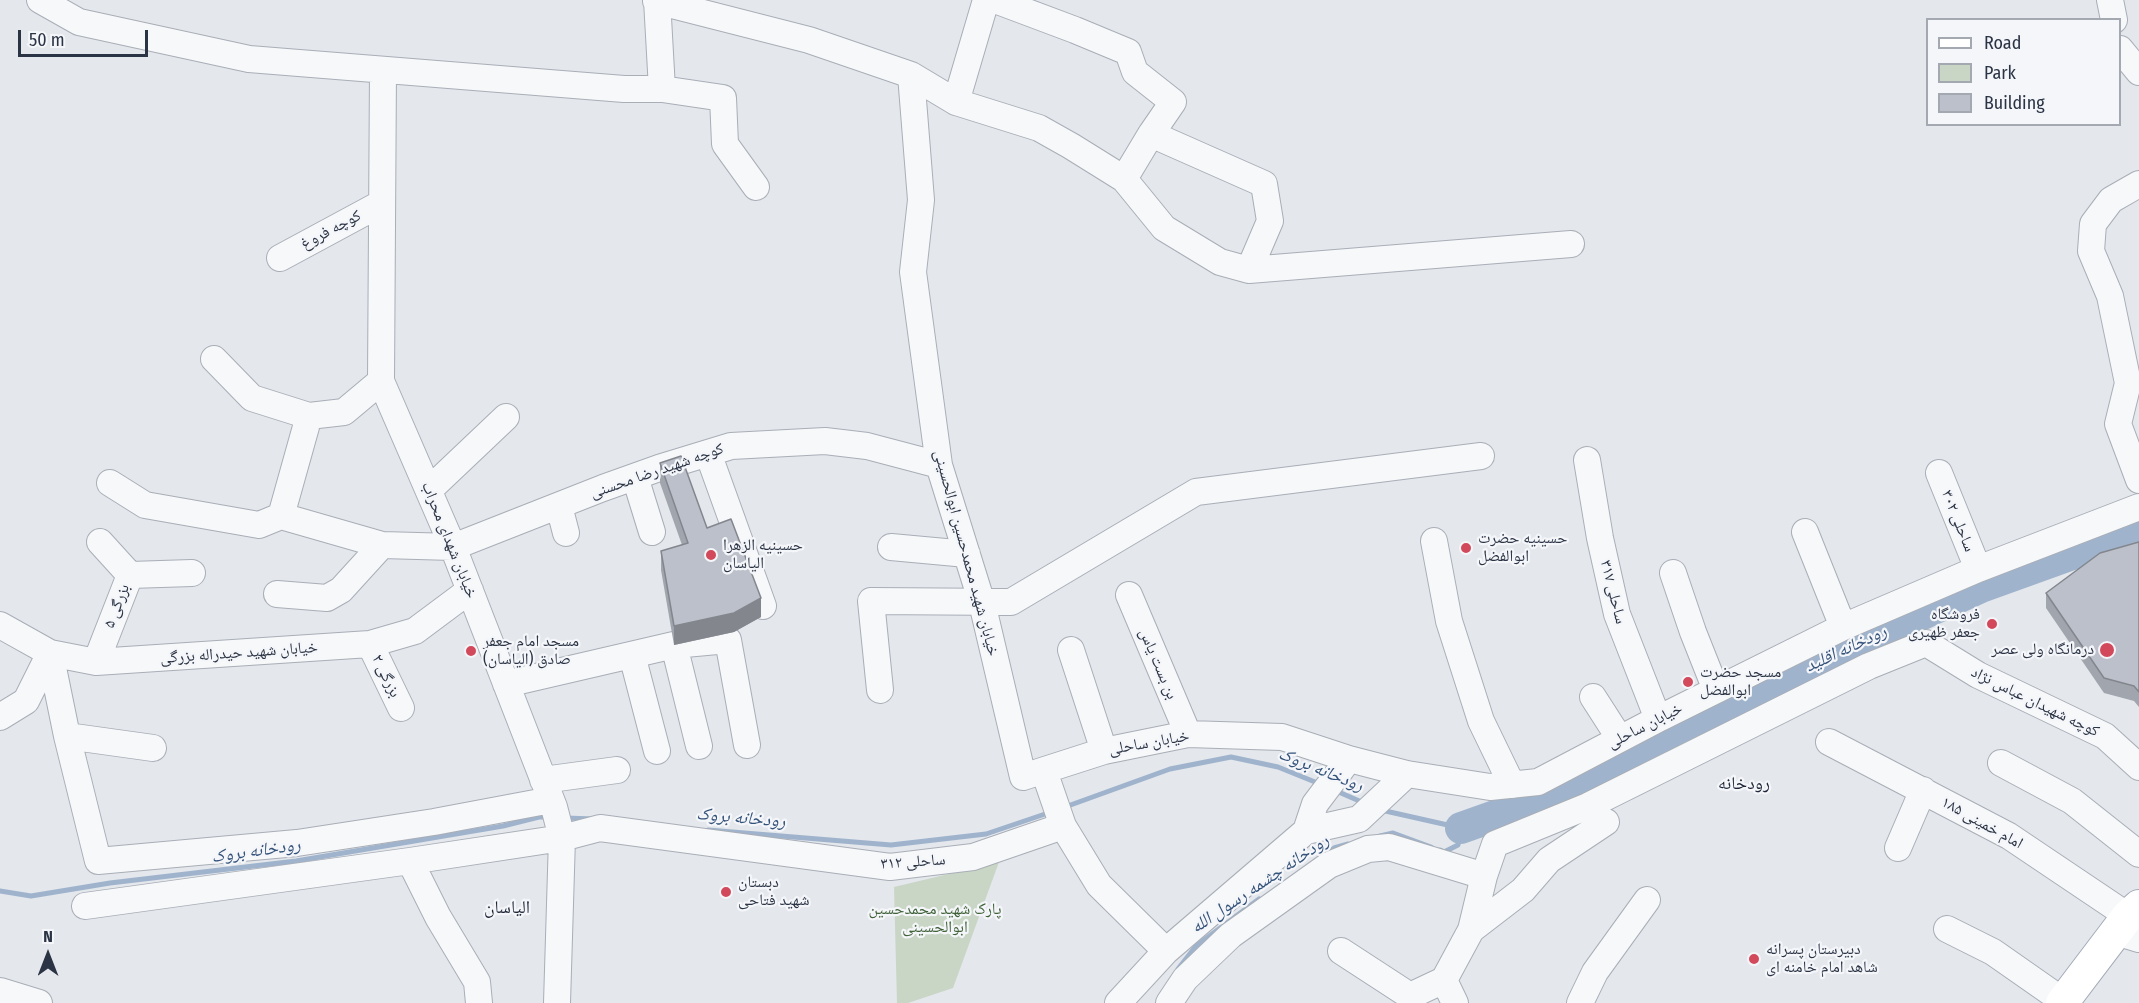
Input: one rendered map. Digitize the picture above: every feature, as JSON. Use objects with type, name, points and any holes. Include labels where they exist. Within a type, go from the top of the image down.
[{"type":"main road","points":[[2062,1002],[2131,923]]},
{"type":"street","points":[[40,0],[79,22],[249,59],[624,89],[662,89],[723,98],[725,144],[756,187]]},
{"type":"street","points":[[662,89],[657,0],[809,40],[911,75],[956,102],[1039,128],[1124,179],[1164,228],[1220,262],[1249,270],[1571,244]]},
{"type":"street","points":[[956,102],[986,0]]},
{"type":"street","points":[[995,0],[1128,52],[1135,72],[1173,102],[1124,179]]},
{"type":"street","points":[[2110,0],[2114,18]]},
{"type":"street","points":[[2121,51],[2139,72]]},
{"type":"street","name":"خیابان شهدای محراب","points":[[383,70],[381,381],[453,547],[549,796],[561,835],[561,1000]]},
{"type":"street","name":"خیابان شهید محمدحسین ابوالحسینی","points":[[911,75],[921,200],[913,272],[939,465],[968,554],[1033,774],[1062,826]]},
{"type":"street","points":[[1151,134],[1264,184],[1270,221],[1249,270]]},
{"type":"street","points":[[2139,184],[2111,200],[2093,224],[2091,251],[2110,296],[2128,383],[2118,424],[2139,480]]},
{"type":"street","name":"کوچه فروغ","points":[[280,258],[382,203]]},
{"type":"street","points":[[214,359],[252,398],[309,416],[344,412],[381,381]]},
{"type":"street","points":[[281,516],[309,416]]},
{"type":"street","points":[[429,490],[506,417]]},
{"type":"street","name":"کوچه شهید رضا محسنی","points":[[453,547],[634,477],[731,446],[825,441],[867,446],[939,465]]},
{"type":"street","points":[[708,453],[763,606]]},
{"type":"street","points":[[880,690],[871,601],[1011,602],[1196,492],[1481,456]]},
{"type":"street","name":"ساحلی ۳۱۷","points":[[1587,460],[1600,538],[1617,614],[1658,719]]},
{"type":"street","name":"ساحلی ۳۰۲","points":[[1939,473],[1977,569]]},
{"type":"street","points":[[634,477],[652,532]]},
{"type":"street","points":[[110,483],[145,505],[259,525],[281,516],[382,545],[453,547]]},
{"type":"street","points":[[559,506],[566,533]]},
{"type":"street","name":"خیابان ساحلی","points":[[1484,876],[1495,843],[1548,802],[1620,739],[1843,627],[1977,569],[2139,507]]},
{"type":"street","points":[[1805,532],[1843,627]]},
{"type":"street","points":[[1434,541],[1449,621],[1456,643],[1481,721],[1512,785]]},
{"type":"street","points":[[100,542],[130,574]]},
{"type":"street","points":[[277,594],[327,598],[341,590],[382,545]]},
{"type":"street","points":[[891,547],[968,554]]},
{"type":"street","name":"بزرگی ۵","points":[[96,662],[130,574],[192,573]]},
{"type":"street","points":[[1672,573],[1716,690]]},
{"type":"street","name":"خیابان شهید حیدراله بزرگی","points":[[0,625],[50,653],[96,662],[370,644],[415,631],[470,590]]},
{"type":"street","name":"بن بست یاس","points":[[1129,594],[1188,735]]},
{"type":"street","points":[[506,684],[674,645],[728,640],[747,745]]},
{"type":"street","name":"خیابان ساحلی","points":[[1033,774],[1104,751],[1188,735],[1282,736],[1344,766],[1490,787],[1512,785],[1548,802],[1588,806],[1869,666],[1926,643]]},
{"type":"street","name":"کوچه شهیدان عباس نژاد","points":[[1926,643],[1978,675],[2105,736],[2139,767]]},
{"type":"street","name":"بزرگی ۲","points":[[370,644],[401,708]]},
{"type":"street","points":[[674,645],[699,746]]},
{"type":"street","points":[[1071,650],[1104,751]]},
{"type":"street","points":[[0,717],[26,701],[50,653]]},
{"type":"street","points":[[50,653],[98,861],[297,843],[434,822],[549,796],[617,770]]},
{"type":"street","points":[[632,655],[657,751]]},
{"type":"street","points":[[1593,697],[1620,739]]},
{"type":"street","points":[[68,736],[153,748]]},
{"type":"street","name":"امام خمینی ۱۸۵","points":[[1829,742],[2009,836],[2131,923]]},
{"type":"street","points":[[2001,763],[2072,801],[2139,854]]},
{"type":"street","points":[[1169,1003],[1222,924],[1302,835],[1315,804],[1344,766]]},
{"type":"street","points":[[1302,835],[1359,819],[1407,774]]},
{"type":"street","points":[[1898,848],[1923,790]]},
{"type":"street","points":[[1471,930],[1523,890],[1549,860],[1606,822]]},
{"type":"street","points":[[1062,826],[1099,885],[1167,951]]},
{"type":"street","name":"ساحلی ۳۱۲","points":[[85,906],[410,861],[600,828],[890,867],[973,857],[1062,826]]},
{"type":"street","points":[[1302,835],[1329,866]]},
{"type":"street","points":[[1131,1000],[1167,951],[1329,866],[1368,849],[1389,847],[1484,876],[1471,930],[1444,980],[1408,1000],[1341,951]]},
{"type":"street","points":[[410,861],[438,917],[477,982],[479,1003]]},
{"type":"street","points":[[1580,1003],[1595,972],[1647,900]]},
{"type":"street","points":[[1947,929],[1993,952],[2062,1002]]},
{"type":"street","points":[[1444,980],[1455,1003]]},
{"type":"street","points":[[0,991],[39,1003]]},
{"type":"green space","name":"پارک شهید محمدحسین ابوالحسینی","points":[[999,862],[953,988],[908,1003],[897,1003],[894,887]]},
{"type":"building","name":"حسینیه الزهرا الیاسان","points":[[681,456],[707,528],[731,519],[761,598],[734,613],[674,626],[661,551],[688,543],[660,463]]},
{"type":"building","name":"درمانگاه ولی عصر","points":[[2139,542],[2139,692],[2134,686],[2104,678],[2046,593],[2100,553]]},
{"type":"waterway","name":"رودخانه اقلید","points":[[1461,828],[1571,789],[1782,679],[1981,587],[2139,530]]},
{"type":"waterway","name":"رودخانه بروک","points":[[1065,807],[1170,769],[1231,757],[1278,767],[1320,784]]},
{"type":"waterway","name":"رودخانه بروک","points":[[1334,790],[1364,803]]},
{"type":"waterway","name":"رودخانه بروک","points":[[1381,810],[1461,828],[1458,845],[1444,852],[1440,850]]},
{"type":"waterway","name":"رودخانه بروک","points":[[708,830],[891,845],[986,834],[1051,812]]},
{"type":"waterway","name":"رودخانه بروک","points":[[0,891],[31,896],[110,883],[296,861],[549,817]]},
{"type":"waterway","name":"رودخانه بروک","points":[[565,818],[594,819]]},
{"type":"waterway","name":"رودخانه چشمه رسول الله","points":[[1380,836],[1393,833],[1431,847]]},
{"type":"waterway","name":"رودخانه چشمه رسول الله","points":[[1326,853],[1348,844]]},
{"type":"waterway","name":"رودخانه چشمه رسول الله","points":[[1178,969],[1196,946],[1259,899]]},
{"type":"place","name":"حسینیه حضرت ابوالفضل","points":[[1466,548]]},
{"type":"place","name":"حسینیه الزهرا الیاسان","points":[[711,555]]},
{"type":"place","name":"فروشگاه جعفر ظهیری","points":[[1992,624]]},
{"type":"place","name":"درمانگاه ولی عصر","points":[[2107,650]]},
{"type":"place","name":"مسجد امام جعفر صادق (الیاسان)","points":[[471,651]]},
{"type":"place","name":"مسجد حضرت ابوالفضل","points":[[1688,682]]},
{"type":"place","name":"دبستان شهید فتاحی","points":[[726,892]]},
{"type":"place","name":"دبیرستان پسرانه شاهد امام خامنه ای","points":[[1754,959]]},
{"type":"district","name":"رودخانه","points":[[1744,784]]},
{"type":"district","name":"الیاسان","points":[[507,908]]}]
